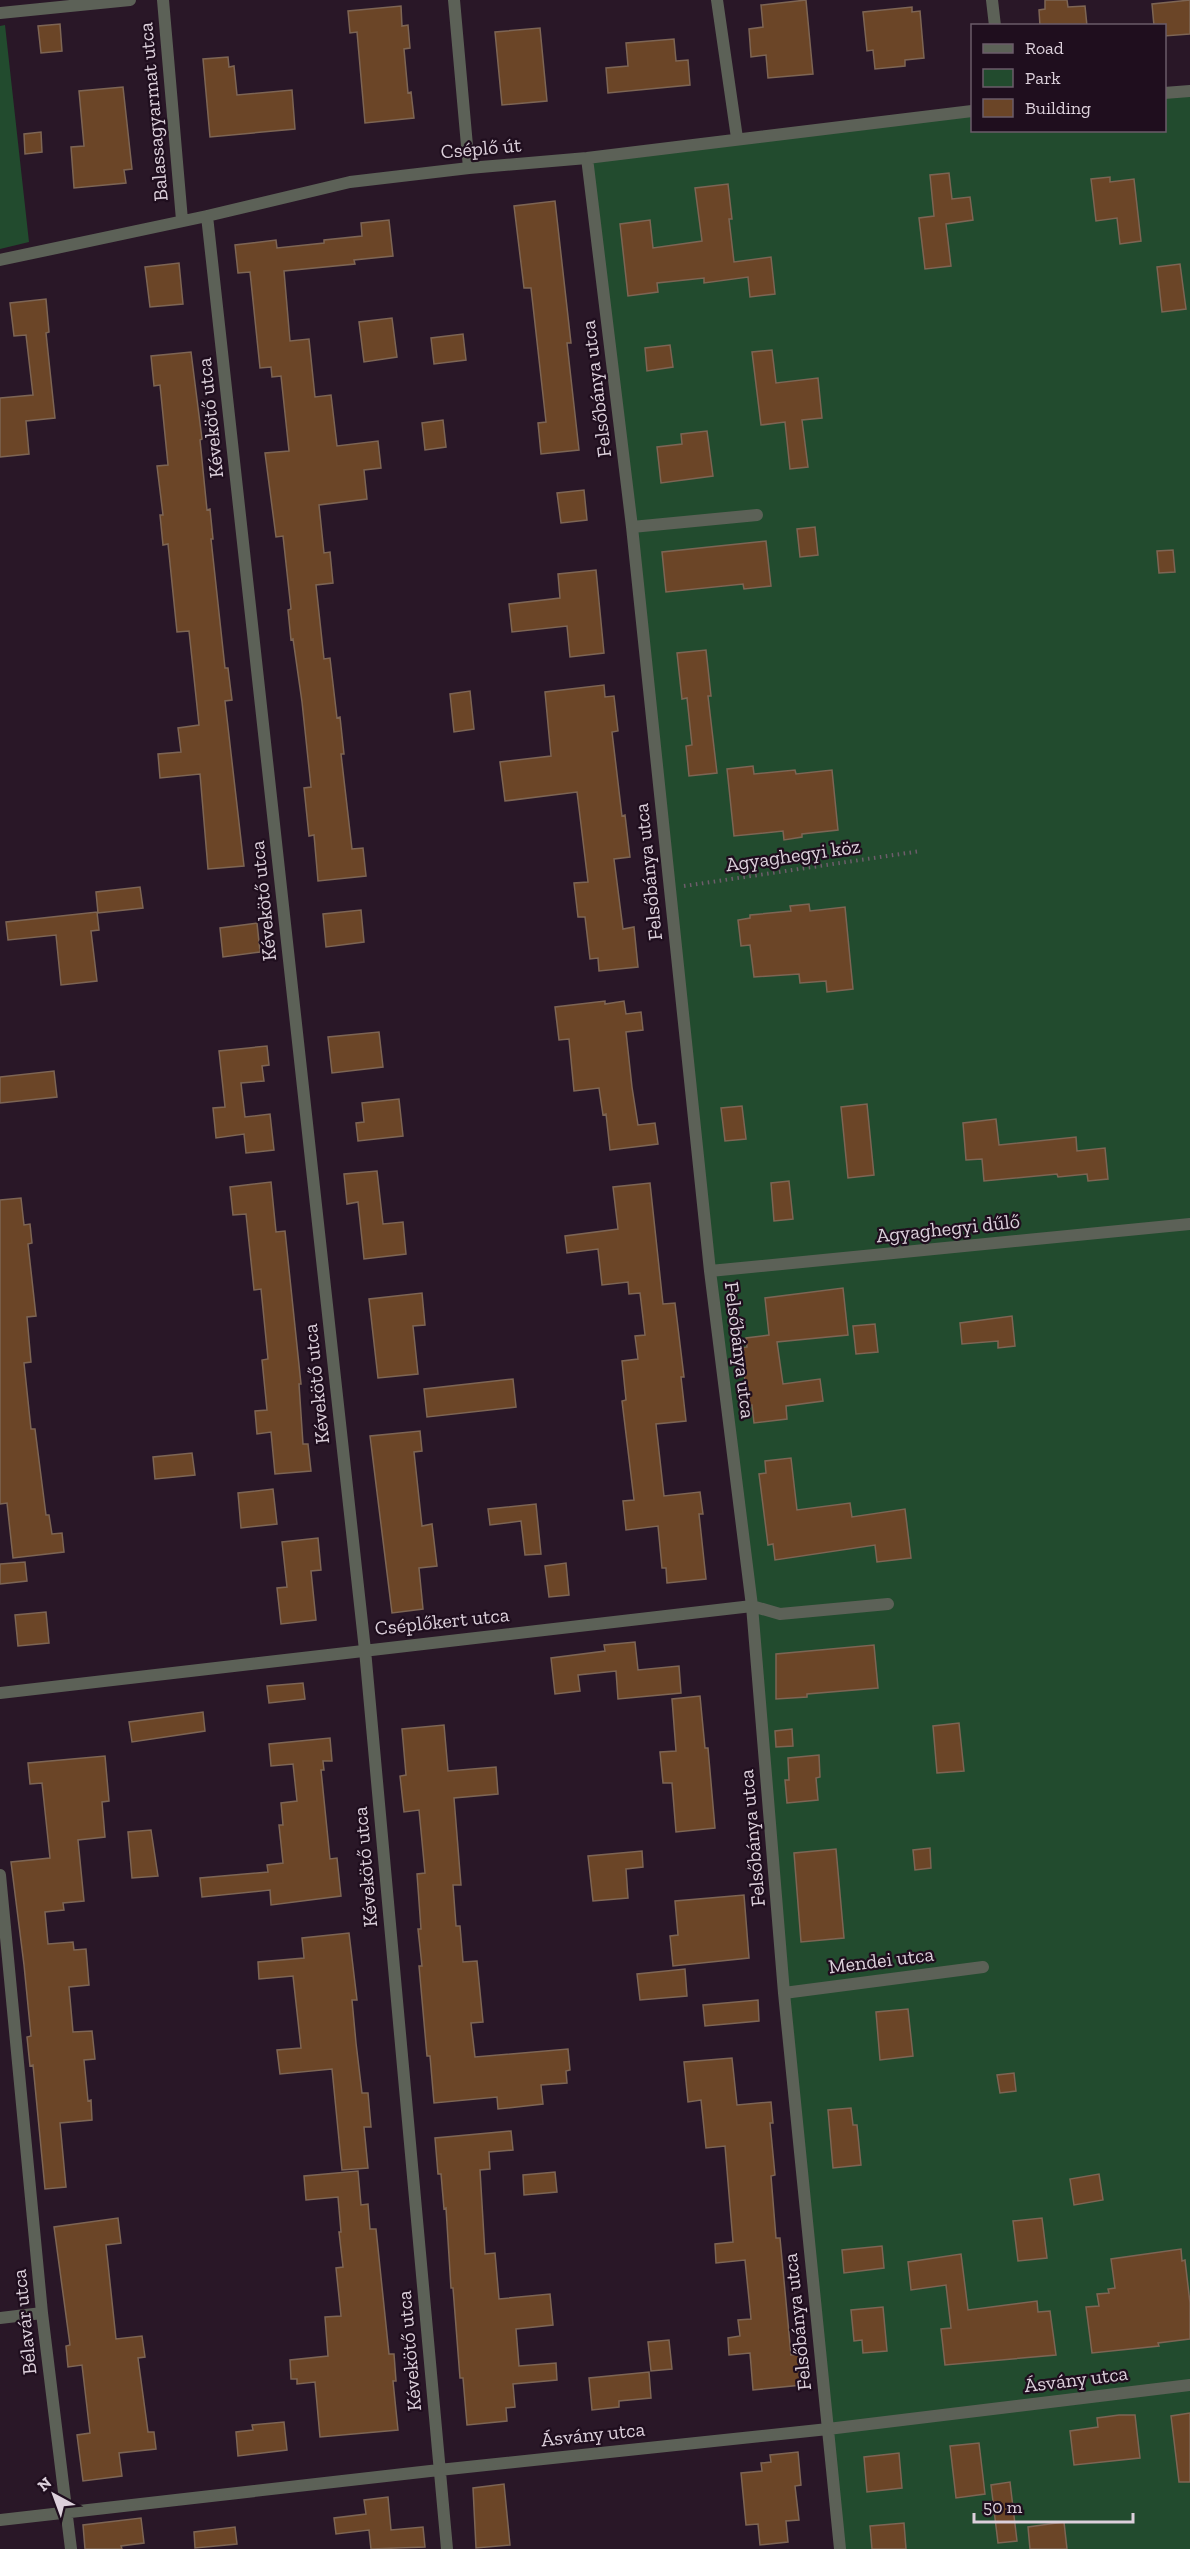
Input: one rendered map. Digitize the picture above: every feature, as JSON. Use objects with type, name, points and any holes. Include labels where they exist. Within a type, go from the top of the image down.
[{"type":"street","points":[[0,14],[130,0]]},
{"type":"street","name":"Balassagyarmat utca","points":[[163,0],[182,220]]},
{"type":"street","points":[[454,0],[469,168]]},
{"type":"street","points":[[717,0],[736,138]]},
{"type":"street","points":[[992,0],[994,24]]},
{"type":"street","points":[[1166,93],[1190,91]]},
{"type":"street","name":"Cséplő út","points":[[0,260],[207,216],[350,182],[469,168],[587,158],[971,111]]},
{"type":"street","name":"Felsőbánya utca","points":[[587,158],[632,527],[710,1271],[752,1606],[784,1993],[840,2549]]},
{"type":"street","name":"Kévekötő utca","points":[[207,216],[365,1650],[447,2549]]},
{"type":"street","points":[[632,527],[758,515]]},
{"type":"street","name":"Agyaghegyi dűlő","points":[[710,1271],[1190,1224]]},
{"type":"street","name":"Cséplőkert utca","points":[[0,1693],[752,1606],[780,1614],[888,1604]]},
{"type":"street","name":"Bélavár utca","points":[[0,1875],[42,2313],[71,2549]]},
{"type":"street","name":"Mendei utca","points":[[784,1993],[983,1966]]},
{"type":"street","points":[[0,2318],[42,2313]]},
{"type":"street","name":"Ásvány utca","points":[[0,2520],[828,2429],[1190,2385]]},
{"type":"path","name":"Agyaghegyi köz","points":[[669,888],[921,851]]},
{"type":"green space","points":[[5,25],[29,242],[0,249],[0,26]]},
{"type":"green space","points":[[1190,91],[1190,2549],[840,2549],[752,1606],[587,158],[971,111],[971,132],[1166,132],[1166,93]]},
{"type":"building","points":[[806,0],[813,74],[768,78],[766,55],[751,57],[749,29],[763,27],[761,5]]},
{"type":"building","points":[[1045,0],[1067,0],[1068,7],[1085,6],[1087,24],[1040,24],[1039,10],[1045,9]]},
{"type":"building","points":[[1190,0],[1190,34],[1166,36],[1166,24],[1154,24],[1152,4]]},
{"type":"building","points":[[401,6],[402,26],[408,25],[410,48],[404,49],[408,93],[411,92],[414,118],[365,123],[357,32],[350,33],[348,11]]},
{"type":"building","points":[[912,7],[912,12],[920,11],[924,58],[905,60],[905,66],[875,69],[873,50],[867,51],[863,12]]},
{"type":"building","points":[[60,24],[62,51],[41,53],[38,26]]},
{"type":"building","points":[[540,28],[547,101],[502,105],[495,32]]},
{"type":"building","points":[[674,39],[676,61],[688,60],[690,85],[608,93],[606,68],[628,66],[626,43]]},
{"type":"building","points":[[228,57],[229,67],[234,66],[237,95],[292,90],[295,129],[210,137],[203,59]]},
{"type":"building","points":[[123,87],[132,169],[124,170],[126,183],[74,188],[71,147],[84,146],[79,91]]},
{"type":"building","points":[[41,132],[42,152],[25,154],[24,134]]},
{"type":"building","points":[[949,173],[952,199],[970,197],[973,220],[946,224],[951,266],[925,269],[919,218],[934,216],[930,175]]},
{"type":"building","points":[[1110,177],[1110,182],[1134,179],[1141,241],[1120,244],[1117,218],[1096,221],[1091,179]]},
{"type":"building","points":[[728,184],[734,262],[771,257],[775,294],[750,297],[748,277],[704,283],[704,278],[657,283],[658,292],[628,296],[620,224],[650,220],[653,248],[702,241],[695,188]]},
{"type":"building","points":[[555,201],[571,343],[567,343],[579,450],[541,454],[538,423],[546,422],[531,288],[524,288],[514,206]]},
{"type":"building","points":[[389,220],[393,256],[354,260],[355,264],[284,271],[290,341],[309,339],[315,397],[331,395],[337,446],[378,441],[381,468],[364,470],[367,499],[319,505],[324,553],[330,552],[333,583],[316,585],[324,659],[330,658],[337,718],[340,717],[344,754],[341,754],[352,849],[363,848],[366,876],[318,881],[314,835],[309,836],[304,788],[311,787],[302,702],[293,639],[291,640],[288,610],[291,609],[283,536],[276,537],[265,453],[289,451],[281,376],[272,377],[271,367],[260,368],[250,272],[238,273],[235,245],[276,240],[277,248],[324,243],[324,240],[362,236],[361,223]]},
{"type":"building","points":[[179,263],[183,304],[150,307],[145,267]]},
{"type":"building","points":[[1180,264],[1186,309],[1162,312],[1157,267]]},
{"type":"building","points":[[46,299],[49,332],[46,333],[55,418],[26,421],[29,454],[0,457],[0,398],[33,395],[26,335],[14,336],[10,303]]},
{"type":"building","points":[[392,318],[397,357],[364,362],[359,322]]},
{"type":"building","points":[[463,334],[466,360],[434,364],[431,338]]},
{"type":"building","points":[[670,345],[673,367],[647,371],[645,348]]},
{"type":"building","points":[[772,350],[776,383],[818,378],[822,418],[802,420],[808,467],[790,469],[785,422],[761,425],[752,352]]},
{"type":"building","points":[[191,352],[202,439],[200,440],[207,510],[210,509],[213,539],[211,539],[225,668],[228,668],[232,700],[225,701],[244,866],[208,869],[200,774],[160,778],[158,754],[181,752],[178,728],[199,725],[189,631],[177,632],[168,544],[163,545],[160,515],[163,515],[157,466],[168,465],[160,385],[154,386],[151,356]]},
{"type":"building","points":[[443,420],[446,447],[425,450],[422,423]]},
{"type":"building","points":[[707,431],[713,476],[661,483],[657,447],[682,444],[681,434]]},
{"type":"building","points":[[584,490],[587,520],[561,523],[557,493]]},
{"type":"building","points":[[815,527],[818,555],[800,557],[797,529]]},
{"type":"building","points":[[766,541],[771,586],[744,589],[743,584],[666,592],[662,552]]},
{"type":"building","points":[[1173,550],[1175,572],[1159,573],[1157,551]]},
{"type":"building","points":[[596,570],[604,653],[570,657],[567,626],[512,632],[509,604],[560,598],[558,574]]},
{"type":"building","points":[[706,650],[711,696],[708,696],[717,773],[689,776],[686,746],[692,745],[687,698],[682,699],[677,653]]},
{"type":"building","points":[[604,685],[605,697],[614,696],[618,731],[612,732],[622,816],[625,815],[630,857],[614,859],[623,929],[634,927],[638,967],[599,971],[598,958],[590,959],[585,917],[578,917],[574,883],[588,882],[577,792],[505,801],[500,762],[551,756],[545,692]]},
{"type":"building","points":[[470,691],[474,729],[454,732],[450,694]]},
{"type":"building","points":[[753,766],[754,774],[795,770],[796,774],[832,770],[838,830],[802,834],[802,837],[784,840],[783,831],[734,836],[727,769]]},
{"type":"building","points":[[140,887],[143,908],[98,913],[96,892]]},
{"type":"building","points":[[809,904],[810,911],[845,907],[853,989],[827,992],[826,981],[800,983],[799,974],[754,977],[750,945],[741,946],[738,920],[750,918],[750,915],[791,911],[790,906]]},
{"type":"building","points":[[361,910],[364,942],[326,947],[323,914]]},
{"type":"building","points":[[97,912],[99,930],[91,931],[97,981],[61,985],[56,935],[8,940],[6,922]]},
{"type":"building","points":[[257,923],[260,952],[223,957],[220,928]]},
{"type":"building","points":[[605,1001],[605,1004],[624,1001],[626,1014],[641,1012],[643,1030],[626,1032],[632,1087],[638,1125],[655,1123],[658,1144],[610,1150],[606,1114],[603,1115],[599,1088],[574,1091],[569,1039],[559,1040],[555,1007]]},
{"type":"building","points":[[379,1032],[383,1067],[332,1073],[328,1037]]},
{"type":"building","points":[[267,1046],[269,1065],[262,1066],[264,1081],[241,1083],[245,1117],[270,1114],[274,1150],[246,1153],[244,1134],[216,1138],[213,1108],[225,1107],[219,1051]]},
{"type":"building","points":[[54,1071],[57,1097],[0,1103],[0,1077]]},
{"type":"building","points":[[399,1099],[403,1136],[358,1141],[356,1123],[364,1122],[362,1103]]},
{"type":"building","points":[[867,1104],[874,1175],[848,1178],[841,1107]]},
{"type":"building","points":[[742,1106],[746,1139],[725,1141],[721,1108]]},
{"type":"building","points":[[996,1119],[999,1145],[1076,1137],[1077,1151],[1105,1148],[1108,1179],[1088,1181],[1087,1174],[1058,1177],[1057,1174],[984,1181],[982,1159],[966,1160],[963,1123]]},
{"type":"building","points":[[377,1171],[383,1224],[403,1222],[406,1254],[364,1259],[358,1202],[347,1204],[344,1174]]},
{"type":"building","points":[[789,1181],[793,1219],[774,1221],[771,1183]]},
{"type":"building","points":[[271,1182],[276,1232],[285,1231],[301,1384],[299,1384],[303,1444],[308,1444],[311,1471],[275,1474],[271,1432],[257,1434],[255,1411],[267,1410],[262,1360],[268,1359],[261,1289],[254,1290],[246,1214],[233,1215],[230,1187]]},
{"type":"building","points":[[650,1183],[663,1304],[675,1303],[684,1377],[681,1377],[686,1421],[656,1424],[664,1496],[700,1492],[703,1514],[699,1514],[706,1579],[667,1583],[666,1568],[662,1568],[658,1526],[626,1530],[623,1501],[634,1500],[622,1401],[626,1400],[622,1361],[638,1359],[635,1336],[645,1335],[640,1293],[629,1294],[628,1282],[602,1285],[598,1249],[567,1253],[565,1236],[618,1229],[613,1187]]},
{"type":"building","points":[[21,1198],[24,1225],[30,1224],[32,1243],[28,1244],[36,1316],[27,1317],[31,1362],[24,1363],[31,1429],[35,1429],[46,1515],[49,1515],[52,1534],[62,1533],[64,1552],[13,1558],[7,1503],[0,1504],[0,1200]]},
{"type":"building","points":[[843,1288],[848,1335],[777,1342],[783,1384],[820,1379],[823,1401],[786,1406],[787,1419],[754,1423],[752,1405],[748,1405],[741,1348],[747,1347],[746,1338],[769,1335],[765,1298]]},
{"type":"building","points":[[422,1293],[425,1325],[413,1326],[418,1374],[378,1378],[369,1299]]},
{"type":"building","points":[[1012,1316],[1015,1346],[998,1348],[998,1341],[962,1344],[960,1323]]},
{"type":"building","points":[[875,1324],[878,1352],[856,1354],[853,1326]]},
{"type":"building","points":[[513,1379],[516,1407],[427,1417],[424,1389]]},
{"type":"building","points":[[420,1431],[422,1451],[414,1452],[422,1526],[432,1524],[437,1566],[419,1568],[423,1609],[392,1613],[370,1436]]},
{"type":"building","points":[[192,1453],[195,1475],[155,1479],[153,1457]]},
{"type":"building","points":[[791,1458],[797,1510],[850,1503],[852,1517],[905,1509],[911,1558],[877,1562],[875,1545],[775,1560],[773,1544],[768,1545],[759,1474],[766,1473],[765,1461]]},
{"type":"building","points":[[273,1489],[277,1524],[241,1528],[238,1493]]},
{"type":"building","points":[[536,1504],[541,1554],[525,1555],[521,1521],[490,1525],[488,1509]]},
{"type":"building","points":[[318,1538],[321,1570],[311,1571],[316,1620],[281,1624],[277,1588],[287,1587],[282,1542]]},
{"type":"building","points":[[25,1562],[27,1581],[0,1584],[0,1564]]},
{"type":"building","points":[[566,1563],[569,1595],[549,1597],[545,1566]]},
{"type":"building","points":[[46,1612],[49,1643],[18,1646],[15,1615]]},
{"type":"building","points":[[635,1642],[638,1670],[679,1666],[681,1693],[618,1699],[616,1671],[578,1675],[580,1691],[555,1694],[551,1658],[605,1651],[604,1645]]},
{"type":"building","points":[[874,1645],[878,1688],[776,1699],[776,1654]]},
{"type":"building","points":[[303,1683],[305,1699],[269,1703],[267,1686]]},
{"type":"building","points":[[700,1696],[705,1748],[708,1748],[715,1828],[676,1832],[672,1783],[663,1783],[660,1752],[676,1751],[672,1699]]},
{"type":"building","points":[[203,1712],[205,1731],[132,1742],[129,1722]]},
{"type":"building","points":[[959,1723],[964,1771],[937,1773],[933,1726]]},
{"type":"building","points":[[444,1725],[448,1771],[496,1767],[498,1794],[454,1798],[461,1885],[453,1885],[456,1926],[460,1926],[463,1962],[477,1961],[483,2022],[471,2023],[475,2057],[568,2049],[570,2070],[566,2071],[567,2083],[541,2085],[543,2104],[498,2109],[497,2097],[434,2103],[430,2056],[427,2056],[419,1966],[422,1966],[418,1929],[421,1929],[417,1874],[425,1873],[419,1810],[404,1812],[400,1776],[406,1775],[402,1729]]},
{"type":"building","points":[[792,1729],[793,1746],[776,1747],[775,1731]]},
{"type":"building","points":[[330,1738],[332,1761],[323,1761],[324,1770],[321,1770],[330,1859],[337,1858],[341,1896],[271,1905],[270,1890],[202,1897],[200,1878],[268,1872],[267,1865],[283,1863],[279,1825],[283,1825],[281,1803],[297,1801],[293,1764],[271,1766],[269,1744]]},
{"type":"building","points":[[819,1755],[820,1777],[816,1778],[818,1800],[787,1803],[785,1780],[789,1780],[788,1758]]},
{"type":"building","points":[[105,1756],[109,1801],[102,1802],[105,1837],[78,1840],[84,1901],[63,1903],[64,1910],[45,1912],[48,1944],[73,1942],[74,1950],[86,1949],[89,1985],[69,1987],[73,2032],[92,2031],[95,2059],[84,2060],[92,2120],[60,2123],[66,2187],[45,2189],[33,2065],[30,2066],[27,2037],[31,2036],[24,1965],[11,1862],[50,1858],[42,1783],[30,1784],[28,1763]]},
{"type":"building","points":[[151,1830],[158,1876],[132,1878],[128,1832]]},
{"type":"building","points":[[930,1848],[931,1868],[915,1870],[913,1850]]},
{"type":"building","points":[[836,1849],[844,1938],[801,1942],[794,1853]]},
{"type":"building","points":[[642,1851],[643,1867],[626,1869],[628,1898],[593,1901],[588,1856]]},
{"type":"building","points":[[744,1895],[749,1958],[673,1966],[670,1936],[678,1935],[675,1901]]},
{"type":"building","points":[[349,1933],[357,2000],[352,2000],[356,2043],[362,2093],[368,2093],[371,2127],[364,2127],[368,2168],[342,2170],[332,2069],[280,2074],[277,2050],[301,2048],[293,1976],[259,1979],[258,1962],[304,1958],[302,1938]]},
{"type":"building","points":[[685,1969],[687,1996],[640,2000],[637,1974]]},
{"type":"building","points":[[758,2000],[759,2021],[705,2026],[703,2005]]},
{"type":"building","points":[[908,2009],[913,2056],[880,2060],[876,2012]]},
{"type":"building","points":[[732,2058],[737,2105],[771,2102],[773,2123],[770,2123],[775,2175],[771,2176],[776,2238],[780,2238],[791,2355],[799,2354],[802,2385],[753,2390],[750,2353],[729,2355],[728,2338],[740,2336],[738,2320],[751,2319],[745,2260],[716,2263],[715,2244],[733,2242],[725,2146],[706,2148],[701,2100],[688,2102],[684,2062]]},
{"type":"building","points":[[1014,2073],[1016,2091],[1000,2093],[997,2075]]},
{"type":"building","points":[[851,2108],[853,2125],[857,2125],[861,2165],[833,2168],[828,2110]]},
{"type":"building","points":[[511,2131],[513,2150],[489,2152],[490,2169],[480,2170],[485,2254],[495,2253],[499,2299],[550,2294],[553,2325],[516,2329],[519,2366],[556,2363],[557,2380],[513,2384],[515,2407],[506,2408],[507,2421],[467,2425],[463,2378],[460,2378],[453,2288],[451,2288],[446,2208],[444,2209],[441,2174],[438,2174],[435,2138]]},
{"type":"building","points":[[358,2171],[361,2205],[368,2204],[370,2229],[376,2229],[389,2354],[394,2354],[396,2381],[393,2381],[398,2430],[320,2437],[315,2382],[297,2384],[297,2379],[291,2379],[290,2360],[328,2356],[325,2317],[341,2316],[336,2268],[343,2267],[339,2232],[341,2232],[338,2197],[306,2200],[304,2176]]},
{"type":"building","points":[[555,2172],[557,2192],[524,2195],[523,2175]]},
{"type":"building","points":[[1099,2174],[1103,2200],[1074,2205],[1070,2179]]},
{"type":"building","points":[[118,2218],[121,2243],[106,2245],[116,2339],[142,2336],[145,2357],[138,2358],[148,2432],[154,2432],[156,2449],[119,2453],[122,2476],[83,2481],[77,2435],[90,2433],[82,2365],[68,2367],[66,2346],[70,2345],[54,2227]]},
{"type":"building","points":[[1042,2218],[1047,2258],[1018,2261],[1013,2221]]},
{"type":"building","points":[[882,2246],[884,2268],[844,2273],[842,2250]]},
{"type":"building","points":[[1181,2249],[1182,2261],[1185,2260],[1190,2303],[1190,2339],[1158,2343],[1159,2346],[1092,2353],[1086,2307],[1099,2306],[1097,2294],[1109,2293],[1108,2289],[1115,2288],[1111,2259]]},
{"type":"building","points":[[961,2254],[968,2310],[1037,2301],[1038,2312],[1050,2311],[1056,2355],[945,2365],[941,2329],[951,2328],[946,2285],[911,2290],[908,2262]]},
{"type":"building","points":[[883,2307],[887,2351],[863,2353],[862,2340],[854,2341],[851,2310]]},
{"type":"building","points":[[669,2340],[672,2369],[651,2371],[648,2342]]},
{"type":"building","points":[[649,2372],[651,2398],[619,2401],[619,2407],[592,2410],[589,2378]]},
{"type":"building","points":[[1190,2413],[1190,2482],[1179,2482],[1171,2416]]},
{"type":"building","points":[[1135,2415],[1140,2458],[1074,2465],[1070,2431],[1098,2427],[1097,2418]]},
{"type":"building","points":[[284,2422],[287,2450],[238,2456],[236,2432],[253,2430],[252,2425]]},
{"type":"building","points":[[979,2443],[985,2494],[956,2498],[950,2446]]},
{"type":"building","points":[[798,2452],[801,2485],[795,2486],[799,2520],[786,2521],[788,2542],[760,2545],[758,2524],[746,2525],[741,2473],[762,2471],[761,2463],[771,2462],[770,2455]]},
{"type":"building","points":[[899,2453],[902,2488],[867,2492],[864,2457]]},
{"type":"building","points":[[1010,2482],[1017,2541],[998,2543],[991,2485]]},
{"type":"building","points":[[504,2484],[510,2545],[476,2548],[473,2488]]},
{"type":"building","points":[[388,2497],[391,2530],[423,2527],[425,2547],[371,2549],[369,2530],[336,2534],[334,2518],[366,2514],[364,2500]]},
{"type":"building","points":[[141,2518],[144,2543],[121,2546],[122,2549],[85,2549],[83,2525]]},
{"type":"building","points":[[1064,2522],[1067,2549],[1030,2549],[1028,2527]]},
{"type":"building","points":[[904,2523],[906,2549],[872,2549],[870,2526]]},
{"type":"building","points":[[235,2527],[237,2544],[195,2548],[194,2532]]}]
